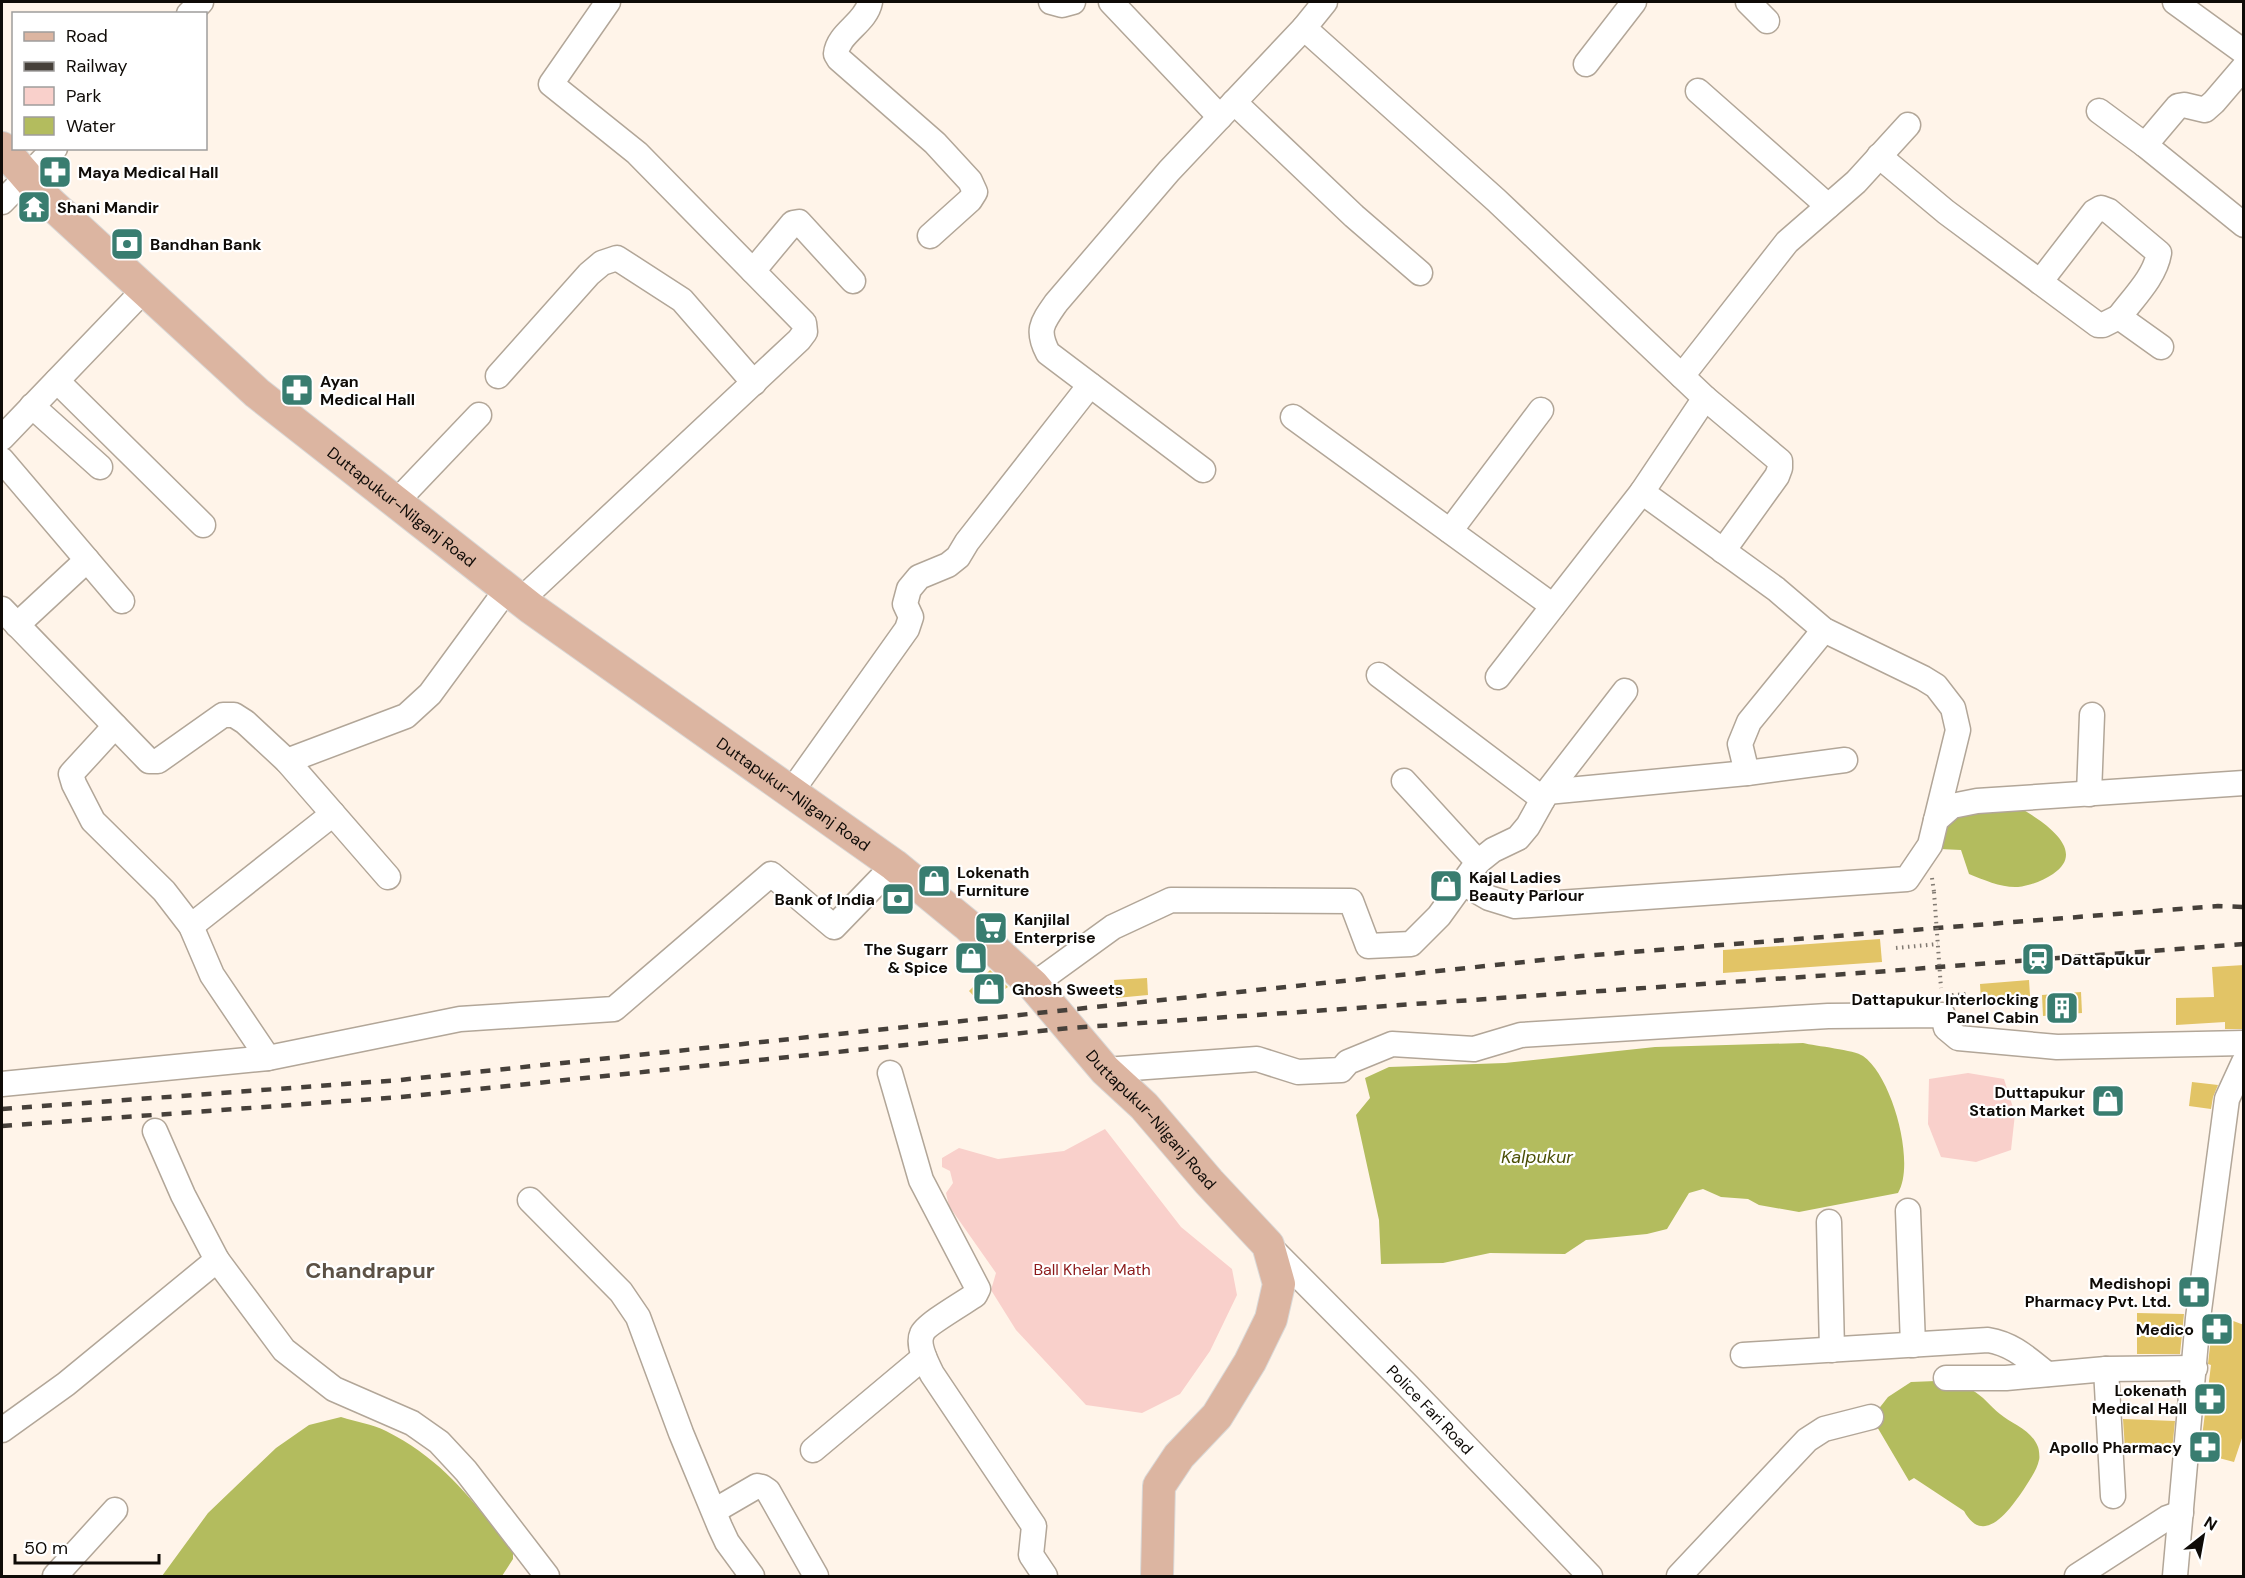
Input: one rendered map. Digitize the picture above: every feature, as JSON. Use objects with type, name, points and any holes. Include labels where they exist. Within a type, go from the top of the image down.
[{"type":"main road","name":"Duttapukur-Nilganj Road","points":[[2,148],[48,201],[257,393],[514,595],[894,865],[966,924],[1034,985],[1105,1070],[1144,1106],[1209,1182],[1268,1245],[1279,1284],[1271,1319],[1250,1362],[1217,1416],[1179,1456],[1159,1486],[1157,1576]]},
{"type":"street","points":[[287,761],[406,716],[430,694],[514,595],[754,383],[805,332],[804,322],[637,153],[550,84],[608,2]]},
{"type":"street","points":[[870,2],[867,14],[840,43],[836,54],[839,60],[935,143],[970,181],[975,192],[970,200],[930,236]]},
{"type":"street","points":[[1051,2],[1062,5],[1073,2]]},
{"type":"street","points":[[1110,2],[1227,110],[1420,273]]},
{"type":"street","points":[[1203,470],[1048,353],[1041,339],[1044,321],[1056,303],[1169,171],[1304,28],[1325,2]]},
{"type":"street","points":[[1748,2],[1767,21]]},
{"type":"street","points":[[2175,2],[2244,52]]},
{"type":"street","points":[[1586,64],[1623,5]]},
{"type":"street","points":[[1304,28],[1496,200],[1705,398],[1780,461],[1777,476],[1724,551]]},
{"type":"street","points":[[2145,145],[2178,106],[2184,105],[2205,110],[2244,67]]},
{"type":"street","points":[[1698,91],[1828,206]]},
{"type":"street","points":[[2099,111],[2244,225]]},
{"type":"street","points":[[1682,376],[1787,242],[1856,182],[1908,125]]},
{"type":"street","points":[[2,202],[53,150]]},
{"type":"street","points":[[1879,156],[1946,212],[2098,326],[2119,317],[2150,276],[2158,261],[2159,253],[2109,211],[2102,208],[2094,212],[2040,282]]},
{"type":"street","points":[[753,271],[793,223],[799,222],[807,228],[853,281]]},
{"type":"street","points":[[498,375],[589,274],[603,263],[617,258],[682,300],[754,383]]},
{"type":"street","points":[[2,438],[144,290]]},
{"type":"street","points":[[2119,317],[2161,347]]},
{"type":"street","points":[[57,381],[203,525]]},
{"type":"street","points":[[791,792],[907,629],[911,617],[905,604],[909,589],[919,577],[948,565],[958,557],[967,542],[1090,385]]},
{"type":"street","points":[[1498,677],[1642,492],[1705,398]]},
{"type":"street","points":[[32,406],[100,467]]},
{"type":"street","points":[[1450,531],[1540,410]]},
{"type":"street","points":[[396,502],[479,415]]},
{"type":"street","points":[[1293,417],[1553,606]]},
{"type":"street","points":[[2,460],[122,600]]},
{"type":"street","points":[[1463,883],[1489,898],[1515,906],[1907,879],[1930,845],[1958,730],[1953,708],[1936,686],[1824,630],[1776,590],[1642,492]]},
{"type":"street","points":[[87,560],[9,617],[148,761],[158,760],[223,715],[234,715],[245,722],[287,761],[388,877]]},
{"type":"street","points":[[1747,773],[1740,744],[1749,722],[1824,630]]},
{"type":"street","points":[[1379,675],[1545,795],[1845,760]]},
{"type":"street","points":[[1034,985],[1113,927],[1171,900],[1351,901],[1368,946],[1411,944],[1439,916],[1478,862],[1493,850],[1518,838],[1528,826],[1545,795],[1625,691]]},
{"type":"street","points":[[2089,794],[2092,715]]},
{"type":"street","points":[[115,726],[71,774],[71,779],[93,821],[164,891],[190,926],[216,983],[268,1058]]},
{"type":"street","points":[[1404,781],[1478,862]]},
{"type":"street","points":[[1936,820],[1952,806],[1977,801],[2244,783]]},
{"type":"street","points":[[190,926],[333,814]]},
{"type":"street","points":[[2,1084],[268,1058],[460,1019],[614,1009],[771,874],[834,927],[894,865]]},
{"type":"street","points":[[1105,1070],[1257,1059],[1298,1072],[1341,1070],[1348,1062],[1392,1044],[1474,1049],[1521,1035],[1828,1016],[1943,1015],[1946,1028],[1958,1038],[2056,1047],[2244,1043]]},
{"type":"street","points":[[2175,1576],[2198,1318],[2227,1100],[2244,1062]]},
{"type":"street","points":[[890,1073],[921,1180],[978,1288],[975,1295],[925,1328],[920,1337],[924,1357],[932,1374],[1034,1526],[1031,1555],[1045,1576]]},
{"type":"street","points":[[156,1131],[183,1195],[217,1260],[284,1350],[334,1389],[412,1423],[439,1442],[466,1471],[547,1576]]},
{"type":"street","points":[[530,1200],[621,1292],[631,1305],[638,1317],[681,1433],[727,1542],[752,1576]]},
{"type":"street","points":[[1908,1211],[1913,1345]]},
{"type":"street","points":[[1829,1222],[1832,1350]]},
{"type":"street","name":"Police Fari Road","points":[[1268,1245],[1408,1386],[1590,1576]]},
{"type":"street","points":[[2,1430],[66,1384],[217,1260]]},
{"type":"street","points":[[1743,1355],[1988,1340],[2002,1343],[2016,1350],[2047,1374]]},
{"type":"street","points":[[813,1450],[924,1357]]},
{"type":"street","points":[[1946,1378],[2006,1378],[2106,1369],[2194,1368]]},
{"type":"street","points":[[2106,1369],[2113,1496]]},
{"type":"street","points":[[1679,1576],[1807,1440],[1824,1429],[1871,1417]]},
{"type":"street","points":[[714,1511],[758,1486],[762,1487],[768,1491],[816,1576]]},
{"type":"street","points":[[55,1576],[116,1510]]},
{"type":"street","points":[[2077,1576],[2160,1522],[2181,1513]]},
{"type":"path","points":[[1932,876],[1941,991]]},
{"type":"path","points":[[1896,948],[1938,944]]},
{"type":"path","points":[[1954,995],[1969,994]]},
{"type":"green space","points":[[1968,1073],[2004,1079],[2015,1114],[2011,1150],[1976,1162],[1941,1157],[1928,1124],[1929,1079]]},
{"type":"green space","name":"Ball Khelar Math","points":[[1105,1129],[1181,1227],[1232,1269],[1237,1295],[1210,1351],[1180,1394],[1142,1413],[1086,1405],[1016,1330],[991,1290],[996,1273],[949,1206],[946,1193],[953,1183],[950,1171],[942,1167],[942,1158],[959,1148],[998,1159],[1064,1151]]},
{"type":"water","points":[[2020,808],[2049,828],[2064,846],[2066,855],[2063,865],[2053,874],[2023,886],[1999,885],[1969,874],[1961,850],[1940,849],[1943,825],[1955,813]]},
{"type":"water","name":"Kalpukur","points":[[1803,1043],[1859,1054],[1874,1066],[1892,1100],[1902,1142],[1903,1179],[1898,1193],[1799,1212],[1759,1205],[1748,1199],[1721,1197],[1703,1189],[1689,1193],[1667,1229],[1647,1234],[1586,1240],[1565,1254],[1490,1253],[1443,1263],[1381,1264],[1379,1220],[1356,1115],[1370,1098],[1365,1078],[1389,1067],[1505,1063],[1655,1047]]},
{"type":"water","points":[[1936,1381],[1976,1392],[2000,1414],[2027,1432],[2038,1447],[2038,1464],[2019,1497],[2005,1514],[1988,1525],[1980,1526],[1972,1521],[1964,1511],[1914,1478],[1909,1481],[1876,1425],[1877,1411],[1888,1397],[1911,1382]]},
{"type":"water","points":[[341,1417],[381,1429],[407,1443],[442,1469],[471,1499],[513,1552],[513,1559],[502,1576],[162,1576],[208,1513],[276,1448],[309,1425]]},
{"type":"building","points":[[1880,939],[1882,962],[1723,973],[1723,950]]},
{"type":"building","points":[[2244,965],[2244,1029],[2225,1029],[2225,1022],[2176,1025],[2176,998],[2214,997],[2212,967]]},
{"type":"building","name":"Ghosh Sweets","points":[[990,970],[1008,987],[982,1005],[969,991]]},
{"type":"building","points":[[1147,978],[1148,995],[1116,998],[1114,980]]},
{"type":"building","points":[[2029,980],[2030,996],[1981,999],[1980,984]]},
{"type":"building","name":"Dattapukur Interlocking Panel Cabin","points":[[2081,992],[2082,1013],[2043,1016],[2042,995]]},
{"type":"building","points":[[2192,1082],[2218,1085],[2211,1109],[2189,1106]]},
{"type":"building","points":[[2137,1313],[2184,1314],[2180,1354],[2137,1354]]},
{"type":"building","points":[[2220,1316],[2244,1325],[2244,1432],[2234,1462],[2200,1453],[2211,1365],[2208,1364],[2210,1346]]},
{"type":"building","points":[[2123,1419],[2175,1421],[2172,1451],[2125,1450]]},
{"type":"railway","points":[[2,1109],[400,1080],[1581,956],[2218,906],[2244,907]]},
{"type":"railway","points":[[2,1126],[401,1097],[1070,1028],[2244,944]]},
{"type":"place","name":"Maya Medical Hall","points":[[55,172]]},
{"type":"place","name":"Shani Mandir","points":[[34,207]]},
{"type":"place","name":"Bandhan Bank","points":[[127,244]]},
{"type":"place","name":"Ayan Medical Hall","points":[[297,390]]},
{"type":"place","name":"Lokenath Furniture","points":[[934,881]]},
{"type":"place","name":"Kajal Ladies Beauty Parlour","points":[[1446,886]]},
{"type":"place","name":"Bank of India","points":[[898,899]]},
{"type":"place","name":"Kanjilal Enterprise","points":[[991,928]]},
{"type":"place","name":"The Sugarr & Spice","points":[[971,958]]},
{"type":"place","name":"Dattapukur","points":[[2038,959]]},
{"type":"place","name":"Ghosh Sweets","points":[[989,989]]},
{"type":"place","name":"Dattapukur Interlocking Panel Cabin","points":[[2062,1008]]},
{"type":"place","name":"Duttapukur Station Market","points":[[2108,1101]]},
{"type":"place","name":"Medishopi Pharmacy Pvt. Ltd.","points":[[2194,1292]]},
{"type":"place","name":"Medico","points":[[2217,1329]]},
{"type":"place","name":"Lokenath Medical Hall","points":[[2210,1399]]},
{"type":"place","name":"Apollo Pharmacy","points":[[2205,1447]]},
{"type":"district","name":"Chandrapur","points":[[370,1270]]}]
